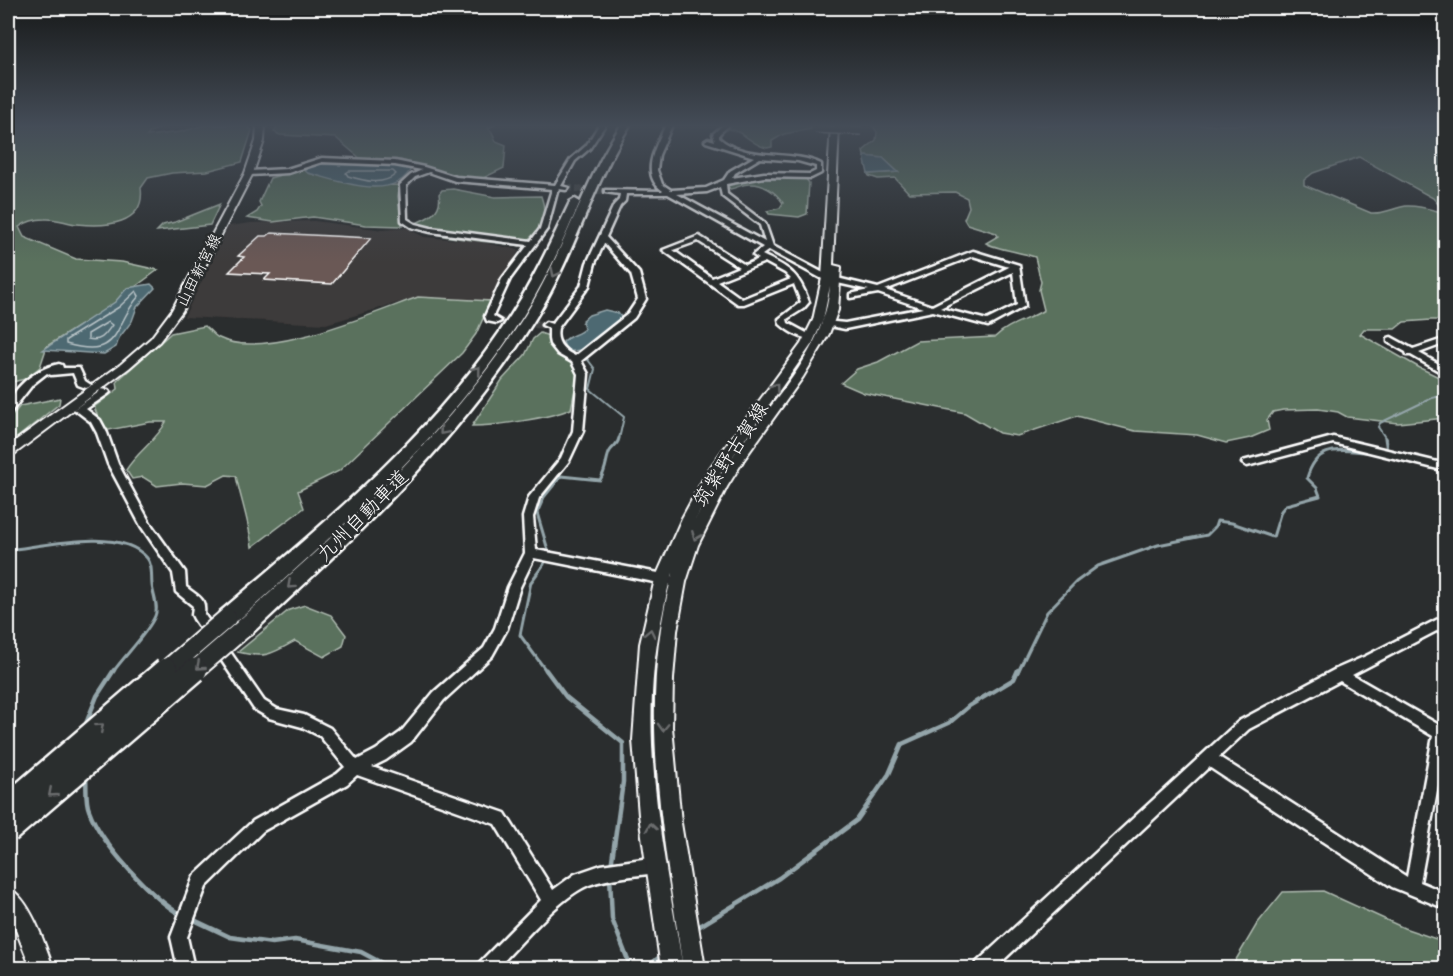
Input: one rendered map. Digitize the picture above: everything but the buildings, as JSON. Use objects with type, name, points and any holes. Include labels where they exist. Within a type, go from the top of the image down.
[{"type":"highway","name":"九州自動車道","points":[[8,831],[236,623],[426,430],[491,353],[537,283],[589,171]]},
{"type":"highway","name":"九州自動車道","points":[[8,806],[236,623],[312,566],[377,502],[431,444],[487,378],[530,317],[565,254],[601,171]]},
{"type":"main road","name":"筑紫野古賀線","points":[[672,965],[642,740],[648,644],[671,580],[689,518],[712,475],[810,337],[818,320],[831,279],[834,171]]},
{"type":"main road","name":"筑紫野古賀線","points":[[693,959],[670,809],[662,738],[671,580],[730,470],[801,372],[828,323],[839,171]]},
{"type":"main road","name":"山田新宮線","points":[[8,452],[125,366],[155,340],[192,286],[213,240],[249,173]]},
{"type":"main road","points":[[8,898],[20,914],[42,969]]},
{"type":"street","points":[[249,173],[284,171]]},
{"type":"street","points":[[428,171],[410,177],[403,184],[404,220],[413,226],[431,230],[532,243]]},
{"type":"street","points":[[431,171],[473,182],[562,188]]},
{"type":"street","points":[[497,321],[490,319],[492,308],[506,279],[543,229],[554,192],[562,188],[569,171]]},
{"type":"street","points":[[639,193],[653,171]]},
{"type":"street","points":[[735,171],[725,182],[724,195],[763,224],[770,245],[768,247]]},
{"type":"street","points":[[608,191],[639,193],[706,190],[725,182],[764,175],[817,174],[819,171]]},
{"type":"street","points":[[652,175],[668,192],[831,279],[862,285],[933,309],[988,323],[1022,306],[1016,267]]},
{"type":"street","points":[[186,969],[179,938],[200,882],[258,826],[342,779],[355,768],[406,737],[439,696],[488,652],[501,628],[513,586],[531,552],[528,517],[531,504],[534,497],[565,459],[578,431],[583,374],[576,360],[566,356],[556,346],[550,326],[581,293],[591,263],[617,205],[621,201],[623,192]]},
{"type":"street","points":[[576,360],[631,316],[642,299],[635,273],[603,238]]},
{"type":"street","points":[[745,268],[699,238],[667,250],[741,302],[796,279]]},
{"type":"street","points":[[768,247],[757,253],[783,266],[796,279],[805,302],[802,307],[787,314],[783,319],[784,324],[810,337]]},
{"type":"street","points":[[853,296],[876,291],[973,253],[1016,267]]},
{"type":"street","points":[[711,280],[767,259]]},
{"type":"street","points":[[828,323],[852,325],[933,309],[1016,267]]},
{"type":"street","points":[[1391,340],[1446,372]]},
{"type":"street","points":[[1410,353],[1446,340]]},
{"type":"street","points":[[8,410],[41,373],[59,366]]},
{"type":"street","points":[[41,373],[76,370],[81,383],[86,386]]},
{"type":"street","points":[[103,391],[105,392],[79,410],[95,420],[113,464],[146,526],[179,572],[180,589],[199,604],[198,615],[259,705],[274,714],[304,721],[325,732],[345,759],[355,768],[500,818],[551,901]]},
{"type":"street","points":[[1247,463],[1333,440],[1446,468]]},
{"type":"street","points":[[531,552],[671,580]]},
{"type":"street","points":[[984,969],[1244,725],[1339,674],[1408,642],[1446,620]]},
{"type":"street","points":[[1339,674],[1443,735],[1411,886]]},
{"type":"street","points":[[1209,759],[1368,862],[1411,886],[1446,901]]},
{"type":"street","points":[[486,969],[551,901],[581,880],[601,873],[657,865]]},
{"type":"shaded area","points":[[314,221],[383,230],[407,228],[424,237],[475,241],[519,250],[491,301],[418,297],[326,324],[184,317],[229,226]]},
{"type":"green space","points":[[8,171],[209,171],[172,173],[148,178],[141,188],[141,200],[137,210],[121,221],[111,224],[88,225],[42,219],[19,227],[24,237],[76,259],[122,262],[158,270],[131,290],[108,314],[79,326],[47,346],[40,367],[25,379],[8,383]]},
{"type":"green space","points":[[305,171],[363,186],[400,185],[398,196],[402,226],[366,225],[313,217],[273,222],[247,218],[257,212],[261,206],[259,202],[270,178]]},
{"type":"green space","points":[[431,171],[499,171],[477,181],[446,176]]},
{"type":"green space","points":[[896,171],[1320,171],[1304,180],[1304,185],[1371,213],[1411,206],[1445,213],[1445,323],[1440,320],[1404,322],[1395,329],[1364,329],[1360,334],[1445,380],[1445,418],[1398,423],[1347,417],[1338,412],[1318,409],[1283,410],[1273,412],[1267,420],[1269,430],[1250,438],[1226,443],[1197,435],[1135,431],[1077,416],[1017,436],[999,433],[965,413],[864,393],[841,383],[857,369],[878,362],[917,341],[995,337],[1044,310],[1035,257],[986,243],[998,236],[996,233],[967,224],[964,219],[969,207],[967,198],[955,192],[909,193],[895,178],[878,179],[868,174],[898,172]]},
{"type":"green space","points":[[1383,171],[1445,171],[1445,208],[1433,198]]},
{"type":"green space","points":[[775,175],[806,179],[809,183],[807,214],[799,217],[769,214],[767,211],[780,208],[783,203],[769,189],[754,184],[730,189],[728,186],[741,180]]},
{"type":"green space","points":[[453,189],[495,197],[541,196],[544,212],[541,225],[520,246],[447,236],[420,230],[411,225],[428,218],[436,211],[442,190]]},
{"type":"green space","points":[[220,204],[210,225],[157,231],[163,225]]},
{"type":"green space","points":[[418,297],[491,301],[476,334],[462,353],[339,471],[298,491],[304,508],[252,547],[236,476],[226,475],[207,485],[182,483],[157,486],[143,477],[132,479],[126,470],[166,422],[150,422],[104,431],[94,407],[118,389],[117,381],[171,333],[205,326],[219,338],[239,343],[263,344],[319,332]]},
{"type":"green space","points":[[540,333],[549,336],[555,351],[575,363],[578,374],[571,409],[522,421],[472,426],[502,380],[525,355],[533,339]]},
{"type":"green space","points":[[60,398],[59,404],[8,445],[8,421],[20,406]]},
{"type":"green space","points":[[305,605],[331,615],[346,635],[343,646],[324,657],[295,641],[268,654],[255,655],[238,652],[289,610]]},
{"type":"green space","points":[[1323,891],[1404,928],[1445,942],[1445,968],[1231,968],[1257,924],[1283,892]]},
{"type":"water","points":[[305,171],[409,171],[404,178],[392,185],[379,187],[349,184]]},
{"type":"water","points":[[867,171],[898,172],[868,174]]},
{"type":"water","points":[[151,284],[155,288],[137,307],[132,321],[119,338],[116,347],[104,354],[43,350],[115,302],[127,288]]},
{"type":"water","points":[[605,310],[618,313],[622,318],[580,350],[567,352],[563,342],[584,329],[582,321],[589,315]]},
{"type":"waterway","points":[[585,356],[595,369],[590,389],[624,417],[619,439]]},
{"type":"waterway","points":[[1386,439],[1378,427],[1380,423],[1432,398],[1446,395]]},
{"type":"waterway","points":[[547,672],[520,635],[531,582],[544,564],[548,550],[537,513],[544,497],[561,476],[600,480],[611,449],[617,444],[619,438]]},
{"type":"waterway","points":[[1384,451],[1387,451],[1385,438]]},
{"type":"waterway","points":[[1018,672],[1047,612],[1076,582],[1098,566],[1158,545],[1207,535],[1215,527],[1217,521],[1232,523],[1273,537],[1281,511],[1286,505],[1320,496],[1317,488],[1307,478],[1318,458],[1326,453],[1344,450],[1375,452]]},
{"type":"waterway","points":[[8,550],[61,542],[101,540],[135,548],[147,558],[151,567],[156,604],[155,616],[147,630],[113,672]]},
{"type":"waterway","points":[[85,726],[97,696],[114,670]]},
{"type":"waterway","points":[[546,670],[566,697],[623,743],[623,782],[611,867]]},
{"type":"waterway","points":[[695,929],[779,878],[857,820],[889,774],[902,744],[949,723],[969,706],[1014,679],[1018,670]]},
{"type":"waterway","points":[[86,778],[88,806],[104,839],[143,884],[183,916]]},
{"type":"waterway","points":[[610,876],[612,919],[631,968]]},
{"type":"waterway","points":[[192,919],[230,937],[272,943],[295,940],[361,952],[391,968]]},
{"type":"waterway","points":[[646,968],[662,955]]},
{"type":"tunnel","points":[[566,188],[607,191]]},
{"type":"tunnel","points":[[497,321],[546,325]]}]
